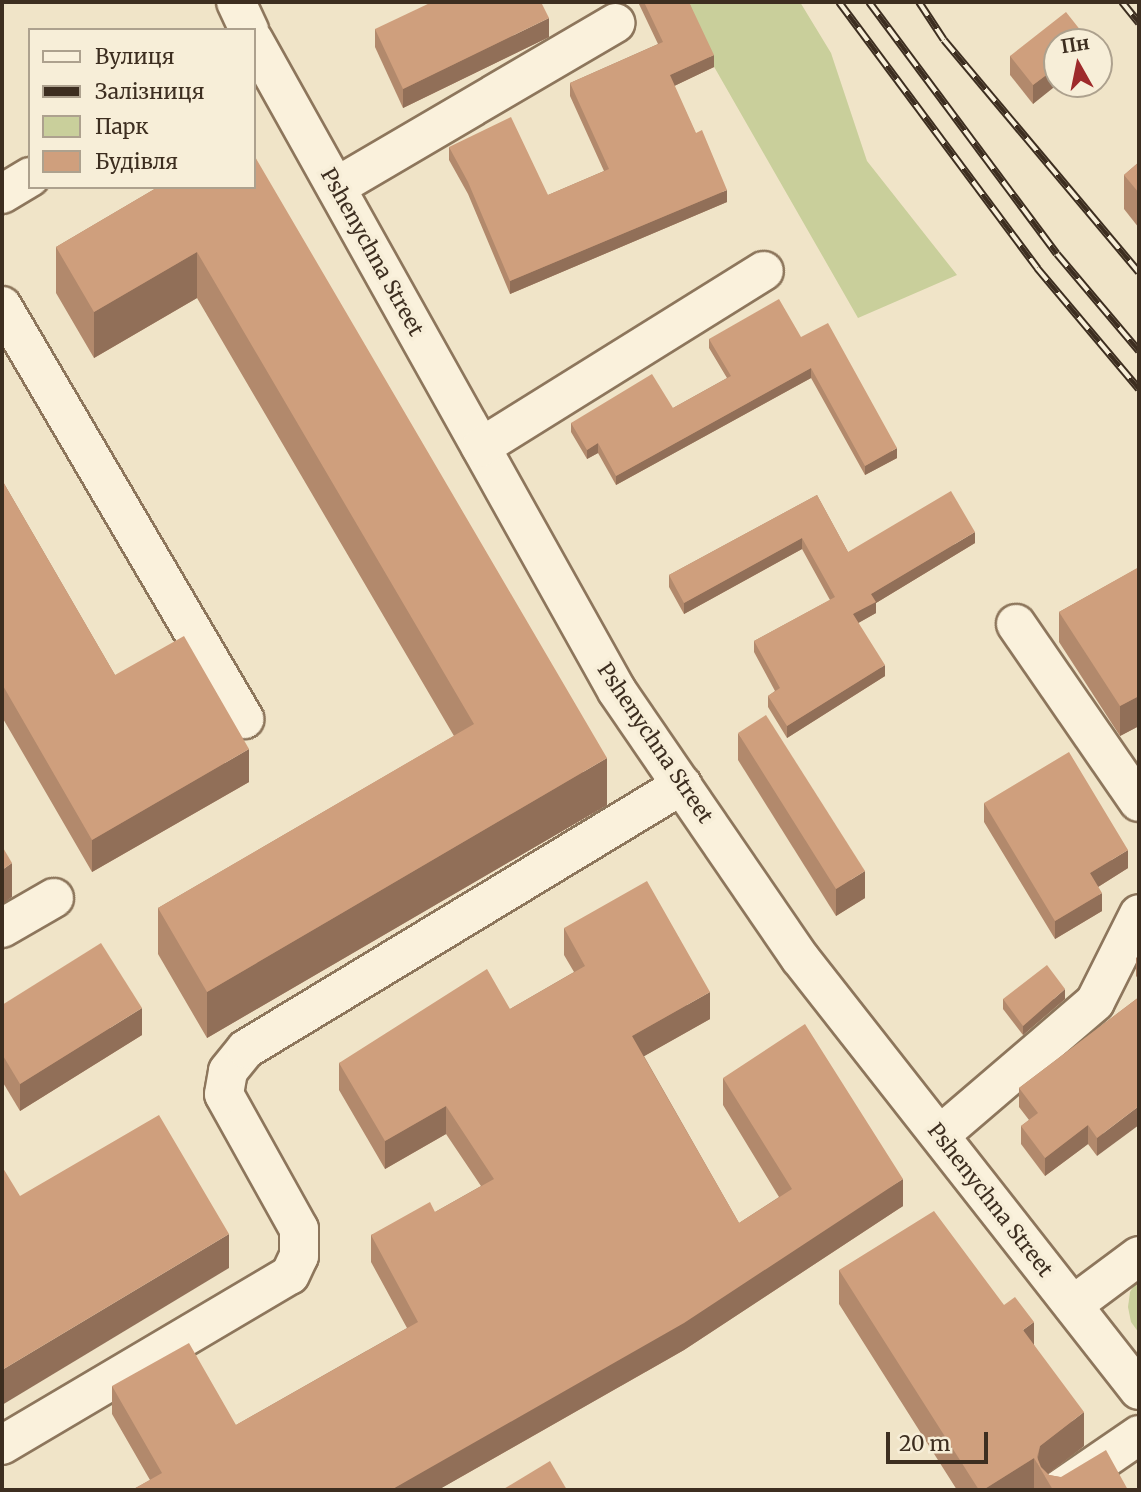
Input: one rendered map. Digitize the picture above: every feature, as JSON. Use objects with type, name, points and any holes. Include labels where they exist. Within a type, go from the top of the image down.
[{"type":"street","points":[[236,2],[248,28]]},
{"type":"street","points":[[336,187],[616,23]]},
{"type":"street","name":"Pshenychna Street","points":[[256,45],[617,691],[800,958],[1139,1390]]},
{"type":"street","points":[[2,194],[28,178]]},
{"type":"street","points":[[481,447],[764,271]]},
{"type":"street","points":[[2,306],[244,719]]},
{"type":"street","points":[[1017,624],[1139,802]]},
{"type":"street","points":[[2,1445],[290,1275],[299,1256],[299,1229],[224,1094],[228,1071],[246,1049],[682,785]]},
{"type":"street","points":[[2,928],[54,898]]},
{"type":"street","points":[[940,1135],[1096,1002],[1139,914]]},
{"type":"street","points":[[1073,1305],[1139,1256]]},
{"type":"street","points":[[1059,1490],[1139,1435]]},
{"type":"green space","points":[[677,2],[800,2],[831,53],[867,161],[957,275],[858,318]]},
{"type":"green space","points":[[1139,1277],[1139,1333],[1131,1322],[1128,1307],[1130,1292]]},
{"type":"building","points":[[432,2],[541,2],[549,18],[403,89],[375,29]]},
{"type":"building","points":[[644,2],[689,2],[714,55],[670,75],[696,133],[702,130],[727,190],[510,281],[468,182],[449,147],[511,117],[548,195],[609,169],[570,83],[663,42]]},
{"type":"building","points":[[1066,12],[1079,28],[1046,28]]},
{"type":"building","points":[[1043,30],[1043,78],[1033,85],[1010,56]]},
{"type":"building","points":[[256,158],[607,758],[207,992],[158,908],[474,724],[197,252],[94,312],[56,247],[155,189],[256,189]]},
{"type":"building","points":[[1139,162],[1139,193],[1124,175]]},
{"type":"building","points":[[779,299],[801,337],[828,323],[897,448],[865,466],[811,368],[616,476],[598,443],[587,450],[571,423],[652,374],[673,408],[731,376],[709,339]]},
{"type":"building","points":[[2,480],[115,675],[184,636],[249,749],[92,840],[2,684]]},
{"type":"building","points":[[951,491],[975,532],[871,594],[876,602],[853,614],[885,665],[787,726],[768,696],[780,688],[754,641],[835,597],[802,538],[684,603],[669,575],[817,495],[848,552]]},
{"type":"building","points":[[1139,567],[1139,696],[1120,706],[1059,612]]},
{"type":"building","points":[[766,715],[865,871],[836,889],[738,733]]},
{"type":"building","points":[[1069,752],[1128,850],[1090,873],[1102,893],[1055,921],[984,803]]},
{"type":"building","points":[[2,846],[12,863],[2,870]]},
{"type":"building","points":[[647,881],[710,992],[632,1036],[739,1223],[792,1189],[723,1078],[805,1024],[903,1179],[684,1323],[391,1490],[132,1490],[162,1473],[112,1386],[189,1343],[236,1425],[418,1322],[371,1235],[430,1202],[435,1212],[494,1179],[446,1106],[385,1141],[339,1063],[487,969],[510,1009],[585,966],[564,928]]},
{"type":"building","points":[[101,943],[142,1008],[20,1084],[2,1054],[2,1005]]},
{"type":"building","points":[[1047,965],[1065,989],[1023,1026],[1003,999]]},
{"type":"building","points":[[1139,997],[1139,1106],[1097,1138],[1088,1125],[1045,1158],[1021,1126],[1038,1113],[1019,1088]]},
{"type":"building","points":[[159,1115],[229,1234],[2,1370],[2,1168],[20,1196]]},
{"type":"building","points":[[934,1211],[1004,1305],[1015,1297],[1034,1322],[1023,1330],[1084,1412],[1040,1446],[1037,1457],[1041,1467],[1049,1475],[1061,1477],[1106,1450],[1128,1490],[1053,1490],[1034,1458],[979,1490],[839,1270]]},
{"type":"building","points":[[550,1461],[567,1490],[502,1490]]},
{"type":"railway","points":[[839,2],[1037,268],[1139,389]]},
{"type":"railway","points":[[869,2],[1057,254],[1139,351]]},
{"type":"railway","points":[[919,2],[944,40],[1139,272]]},
{"type":"railway","points":[[1122,2],[1139,23]]}]
